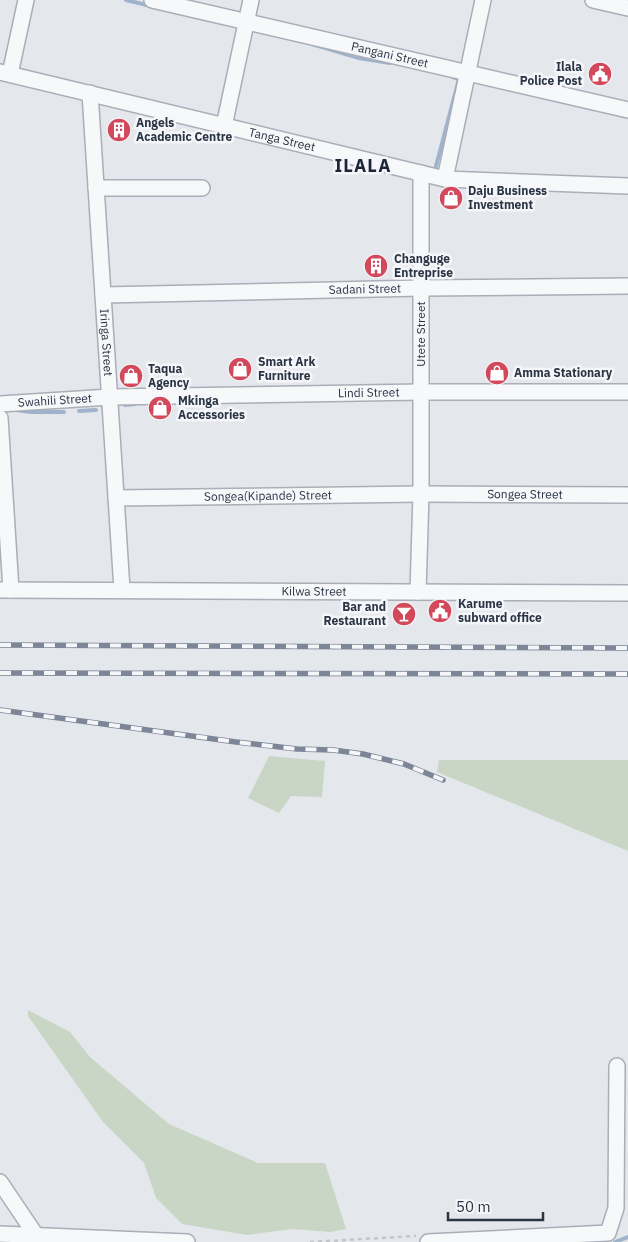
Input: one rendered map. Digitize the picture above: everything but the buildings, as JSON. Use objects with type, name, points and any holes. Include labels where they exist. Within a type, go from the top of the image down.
[{"type":"street","points":[[5,73],[26,0]]},
{"type":"street","name":"Pangani Street","points":[[152,0],[628,110]]},
{"type":"street","points":[[224,126],[251,0]]},
{"type":"street","points":[[445,179],[483,0]]},
{"type":"street","points":[[594,0],[628,8]]},
{"type":"street","name":"Tanga Street","points":[[5,73],[445,179],[628,186]]},
{"type":"street","name":"Iringa Street","points":[[90,94],[122,590]]},
{"type":"street","name":"Utete Street","points":[[418,592],[421,494],[421,173]]},
{"type":"street","points":[[96,188],[202,188]]},
{"type":"street","name":"Sadani Street","points":[[103,296],[421,288],[628,286]]},
{"type":"street","name":"Lindi Street","points":[[110,397],[421,392],[628,392]]},
{"type":"street","name":"Swahili Street","points":[[0,404],[110,397]]},
{"type":"street","points":[[0,418],[6,590]]},
{"type":"street","name":"Songea Street","points":[[421,494],[628,496]]},
{"type":"street","name":"Songea(Kipande) Street","points":[[116,498],[421,494]]},
{"type":"street","name":"Kilwa Street","points":[[6,590],[628,593]]},
{"type":"street","points":[[428,1242],[608,1234],[616,1208],[618,1066]]},
{"type":"street","points":[[0,1182],[35,1234]]},
{"type":"street","points":[[0,1234],[188,1242]]},
{"type":"green space","points":[[269,756],[325,761],[322,797],[291,796],[279,813],[248,798]]},
{"type":"green space","points":[[439,760],[628,760],[628,851],[437,772]]},
{"type":"green space","points":[[28,1010],[70,1032],[90,1057],[169,1124],[258,1163],[325,1163],[346,1229],[331,1232],[292,1229],[247,1235],[182,1224],[156,1198],[144,1163],[103,1122],[28,1016]]},
{"type":"waterway","points":[[126,0],[151,6]]},
{"type":"waterway","points":[[312,44],[359,58],[390,63]]},
{"type":"waterway","points":[[435,170],[459,79],[453,77]]},
{"type":"waterway","points":[[125,405],[135,404]]},
{"type":"waterway","points":[[16,410],[64,412]]},
{"type":"waterway","points":[[79,411],[96,410]]},
{"type":"waterway","points":[[615,1242],[628,1237]]},
{"type":"railway","points":[[0,645],[628,648]]},
{"type":"railway","points":[[0,673],[628,674]]},
{"type":"railway","points":[[0,710],[236,742],[363,754],[404,764],[443,780]]},
{"type":"place","name":"Ilala Police Post","points":[[600,74]]},
{"type":"place","name":"Angels Academic Centre","points":[[119,130]]},
{"type":"place","name":"Daju Business Investment","points":[[451,198]]},
{"type":"place","name":"Changuge Entreprise","points":[[376,266]]},
{"type":"place","name":"Smart Ark Furniture","points":[[240,369]]},
{"type":"place","name":"Amma Stationary","points":[[497,373]]},
{"type":"place","name":"Taqua Agency","points":[[131,376]]},
{"type":"place","name":"Mkinga Accessories","points":[[160,408]]},
{"type":"place","name":"Karume subward office","points":[[440,611]]},
{"type":"place","name":"Bar and Restaurant","points":[[404,614]]},
{"type":"district","name":"ILALA","points":[[363,166]]}]
